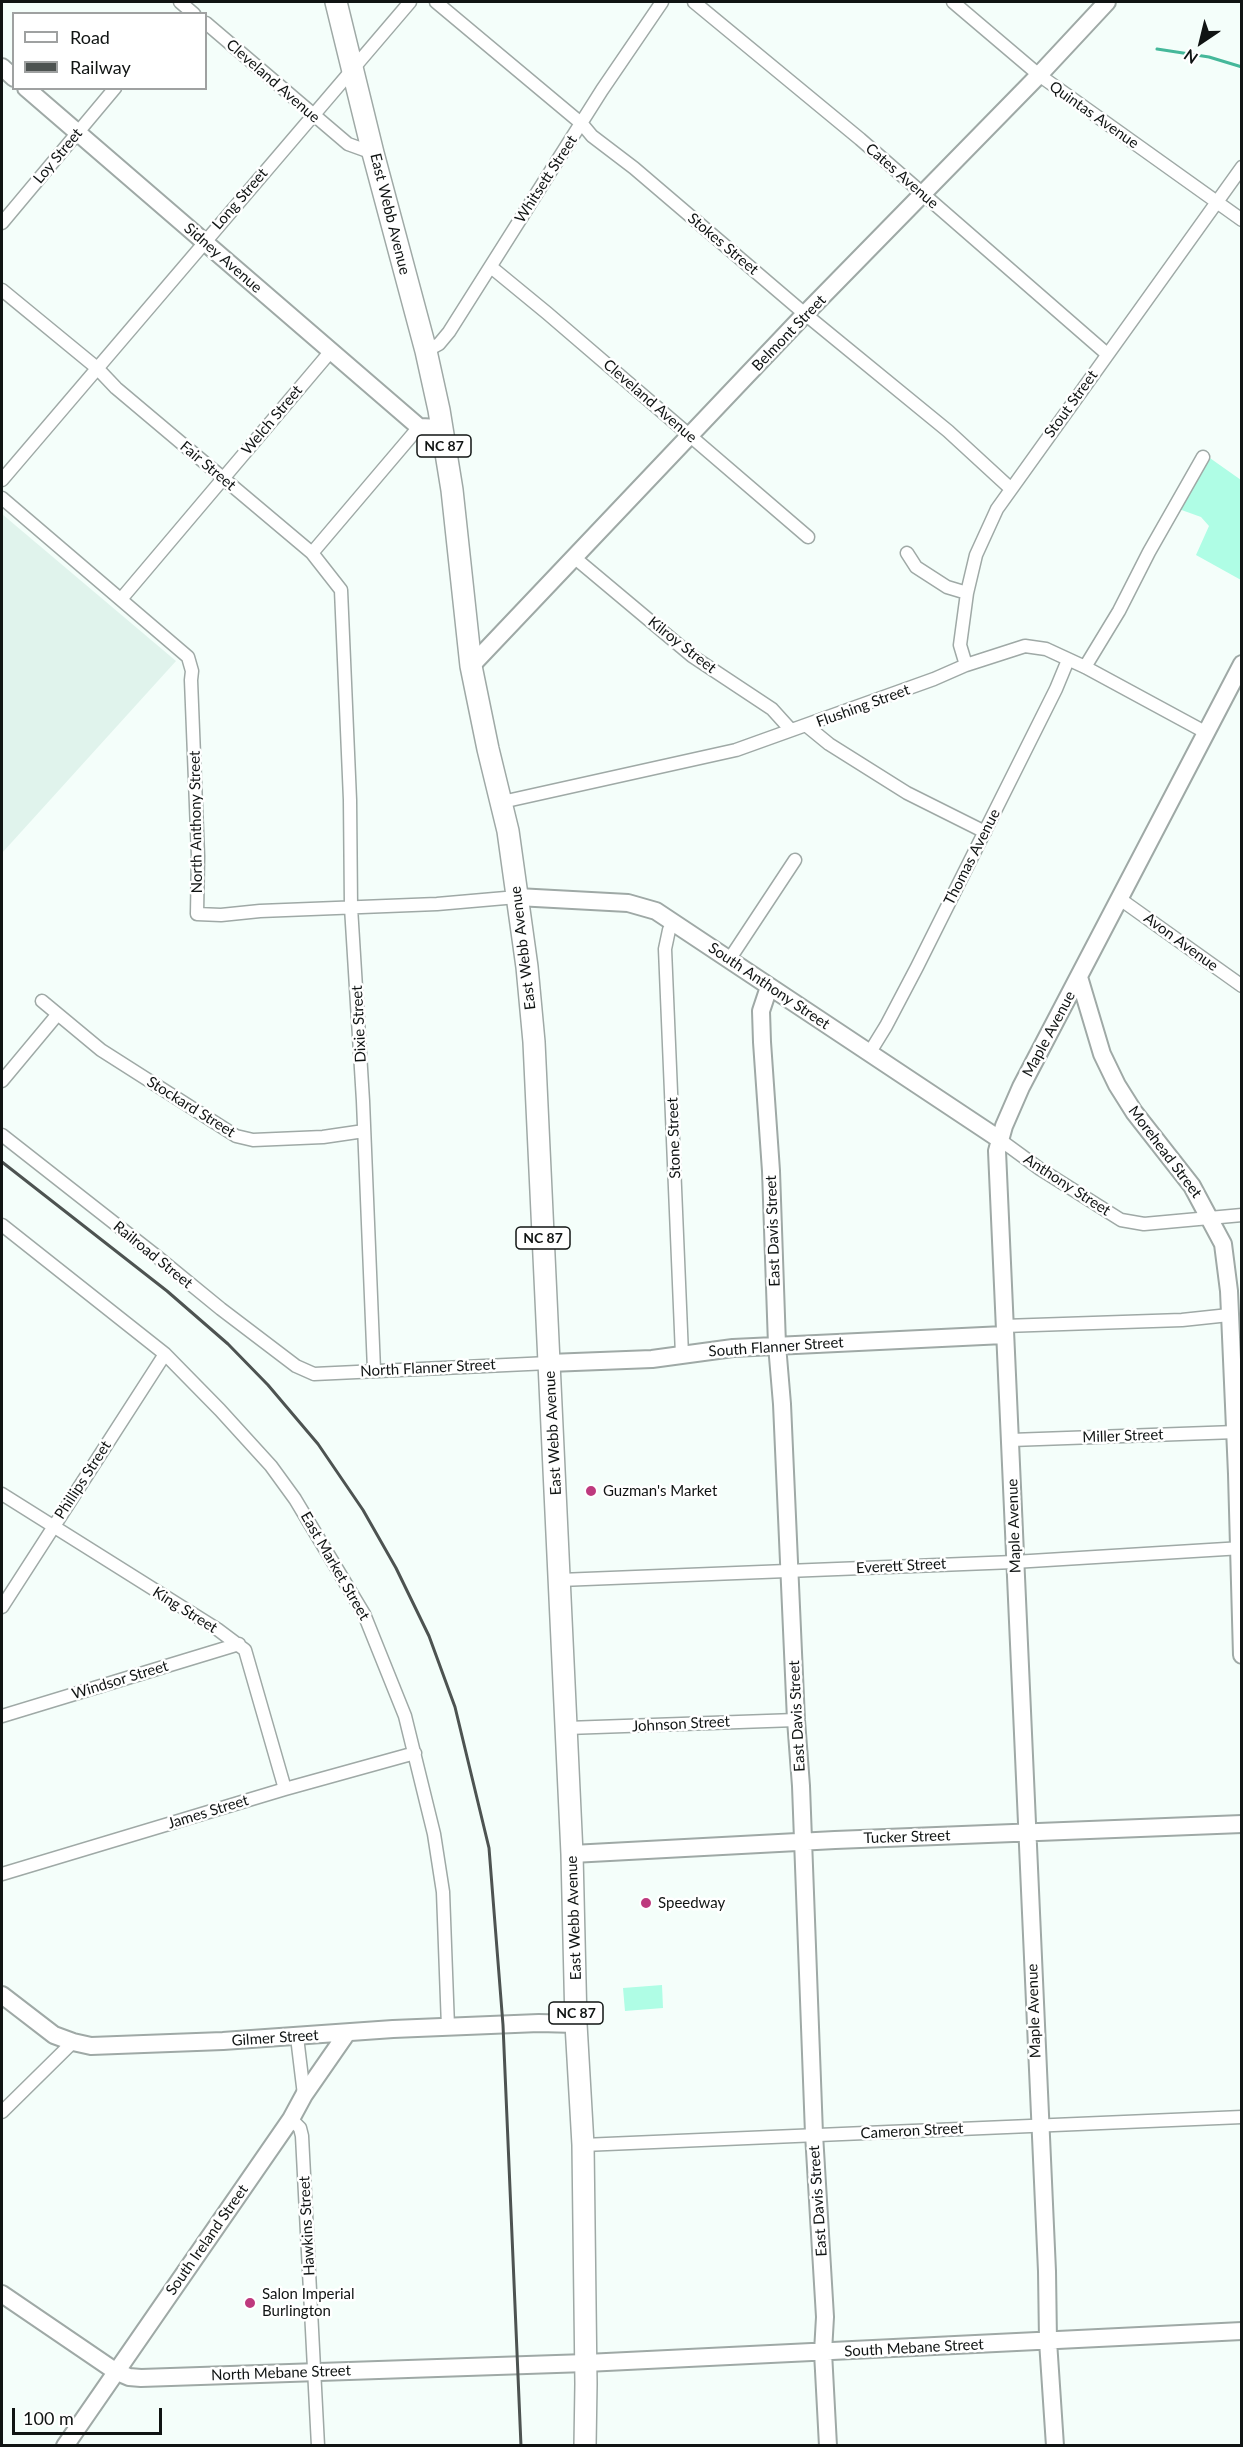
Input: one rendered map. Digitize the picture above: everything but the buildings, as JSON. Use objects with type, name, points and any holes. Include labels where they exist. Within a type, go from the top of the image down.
[{"type":"highway","name":"East Webb Avenue","points":[[336,2],[426,351],[442,428],[452,490],[471,666],[510,840],[527,967],[534,1042],[572,1854],[576,2024],[583,2145],[585,2445]]},
{"type":"street","name":"Long Street","points":[[2,480],[203,241],[410,2]]},
{"type":"street","name":"Stokes Street","points":[[436,2],[582,124],[592,136],[634,168],[805,314],[948,431],[1010,488]]},
{"type":"street","name":"Whitsett Street","points":[[426,351],[439,344],[449,332],[602,90],[662,2]]},
{"type":"street","name":"Cates Avenue","points":[[694,2],[860,139],[1107,354]]},
{"type":"street","name":"Quintas Avenue","points":[[953,2],[1038,75],[1242,220]]},
{"type":"street","name":"Belmont Street","points":[[471,666],[805,314],[1107,2]]},
{"type":"street","name":"Cleveland Avenue","points":[[207,24],[348,144],[374,153]]},
{"type":"street","name":"Sidney Avenue","points":[[28,90],[419,427]]},
{"type":"street","name":"Loy Street","points":[[2,223],[113,90]]},
{"type":"street","name":"Stout Street","points":[[966,665],[960,645],[967,593],[981,543],[991,520],[1010,488],[1242,167]]},
{"type":"street","name":"Cleveland Avenue","points":[[490,267],[547,313],[808,537]]},
{"type":"street","name":"Fair Street","points":[[2,290],[98,368],[116,388],[312,553],[341,590],[345,678]]},
{"type":"street","name":"Welch Street","points":[[122,598],[331,351]]},
{"type":"street","points":[[312,553],[419,427],[442,428]]},
{"type":"street","points":[[1085,667],[1119,611],[1149,552],[1203,457]]},
{"type":"street","name":"North Anthony Street","points":[[2,498],[183,651],[192,665],[198,856],[197,914],[221,915],[260,911],[437,904],[517,897]]},
{"type":"street","points":[[907,553],[916,567],[947,587],[967,593]]},
{"type":"street","name":"Kilroy Street","points":[[574,558],[692,656],[772,709],[791,730]]},
{"type":"street","name":"Flushing Street","points":[[502,802],[736,750],[934,680],[966,665],[1025,646],[1046,649],[1085,667],[1205,732]]},
{"type":"street","name":"Thomas Avenue","points":[[870,1052],[886,1026],[985,832],[1068,660]]},
{"type":"street","name":"Maple Avenue","points":[[1055,2445],[1048,2342],[1028,1833],[1014,1562],[1011,1440],[1004,1330],[1004,1269],[996,1162],[999,1139],[1021,1087],[1205,732],[1240,671]]},
{"type":"street","name":"Dixie Street","points":[[345,678],[350,800],[351,907],[356,959],[374,1370]]},
{"type":"street","points":[[807,726],[829,744],[897,787],[985,832]]},
{"type":"street","points":[[729,960],[795,860]]},
{"type":"street","name":"South Anthony Street","points":[[517,897],[628,903],[656,911],[999,1139]]},
{"type":"street","name":"Avon Avenue","points":[[1120,899],[1242,986]]},
{"type":"street","name":"Stone Street","points":[[674,922],[669,930],[665,949],[682,1355]]},
{"type":"street","name":"Morehead Street","points":[[1079,977],[1102,1054],[1117,1085],[1144,1126],[1192,1186],[1223,1244],[1229,1291],[1236,1432],[1242,1655]]},
{"type":"street","name":"East Davis Street","points":[[769,987],[761,1011],[771,1171],[814,2134],[825,2317],[823,2352],[828,2445]]},
{"type":"street","name":"Stockard Street","points":[[42,1001],[125,1066],[241,1138],[253,1140],[323,1137],[364,1131]]},
{"type":"street","points":[[2,1081],[57,1015]]},
{"type":"street","name":"Railroad Street","points":[[2,1135],[270,1348],[307,1371]]},
{"type":"street","name":"Anthony Street","points":[[999,1139],[1040,1170],[1121,1220],[1144,1224],[1242,1215]]},
{"type":"street","name":"East Market Street","points":[[2,1225],[165,1354],[220,1410],[271,1466],[309,1519],[364,1614],[405,1716],[434,1834],[443,1892],[448,2027]]},
{"type":"street","name":"South Flanner Street","points":[[549,1363],[682,1355],[733,1348],[1182,1320],[1229,1315]]},
{"type":"street","name":"Phillips Street","points":[[2,1607],[165,1354]]},
{"type":"street","name":"North Flanner Street","points":[[307,1371],[314,1374],[326,1374],[549,1363]]},
{"type":"street","name":"Miller Street","points":[[1011,1440],[1236,1432]]},
{"type":"street","name":"King Street","points":[[2,1494],[239,1644]]},
{"type":"street","name":"Everett Street","points":[[560,1580],[1014,1562],[1240,1548]]},
{"type":"street","points":[[239,1644],[247,1655],[285,1789]]},
{"type":"street","name":"Windsor Street","points":[[2,1716],[239,1644]]},
{"type":"street","name":"Johnson Street","points":[[567,1728],[796,1720]]},
{"type":"street","name":"James Street","points":[[2,1874],[285,1789],[415,1753]]},
{"type":"street","name":"Tucker Street","points":[[572,1854],[1242,1824]]},
{"type":"street","points":[[2,1995],[44,2028],[73,2042],[2,2112]]},
{"type":"street","name":"Gilmer Street","points":[[73,2042],[116,2046],[448,2027],[539,2023],[576,2024]]},
{"type":"street","name":"South Ireland Street","points":[[65,2445],[291,2119],[347,2033]]},
{"type":"street","points":[[297,2037],[304,2096]]},
{"type":"street","name":"Cameron Street","points":[[583,2145],[1242,2116]]},
{"type":"street","name":"Hawkins Street","points":[[291,2119],[300,2128],[302,2136],[318,2445]]},
{"type":"street","name":"North Mebane Street","points":[[2,2294],[115,2371],[129,2377],[586,2362]]},
{"type":"street","name":"South Mebane Street","points":[[586,2362],[1048,2342],[1242,2331]]},
{"type":"shaded area","points":[[2,514],[176,661],[2,853]]},
{"type":"green space","points":[[1207,456],[1241,480],[1241,580],[1196,555],[1209,526],[1201,517],[1176,508]]},
{"type":"green space","points":[[662,1985],[663,2008],[625,2011],[623,1988]]},
{"type":"waterway","points":[[1157,49],[1209,57],[1242,67]]},
{"type":"railway","points":[[2,1162],[167,1291],[228,1344],[268,1385],[318,1444],[363,1510],[396,1568],[429,1636],[455,1707],[489,1848],[503,2025],[521,2446]]},
{"type":"place","name":"Guzman's Market","points":[[591,1491]]},
{"type":"place","name":"Speedway","points":[[646,1903]]},
{"type":"place","name":"Salon Imperial Burlington","points":[[250,2303]]}]
